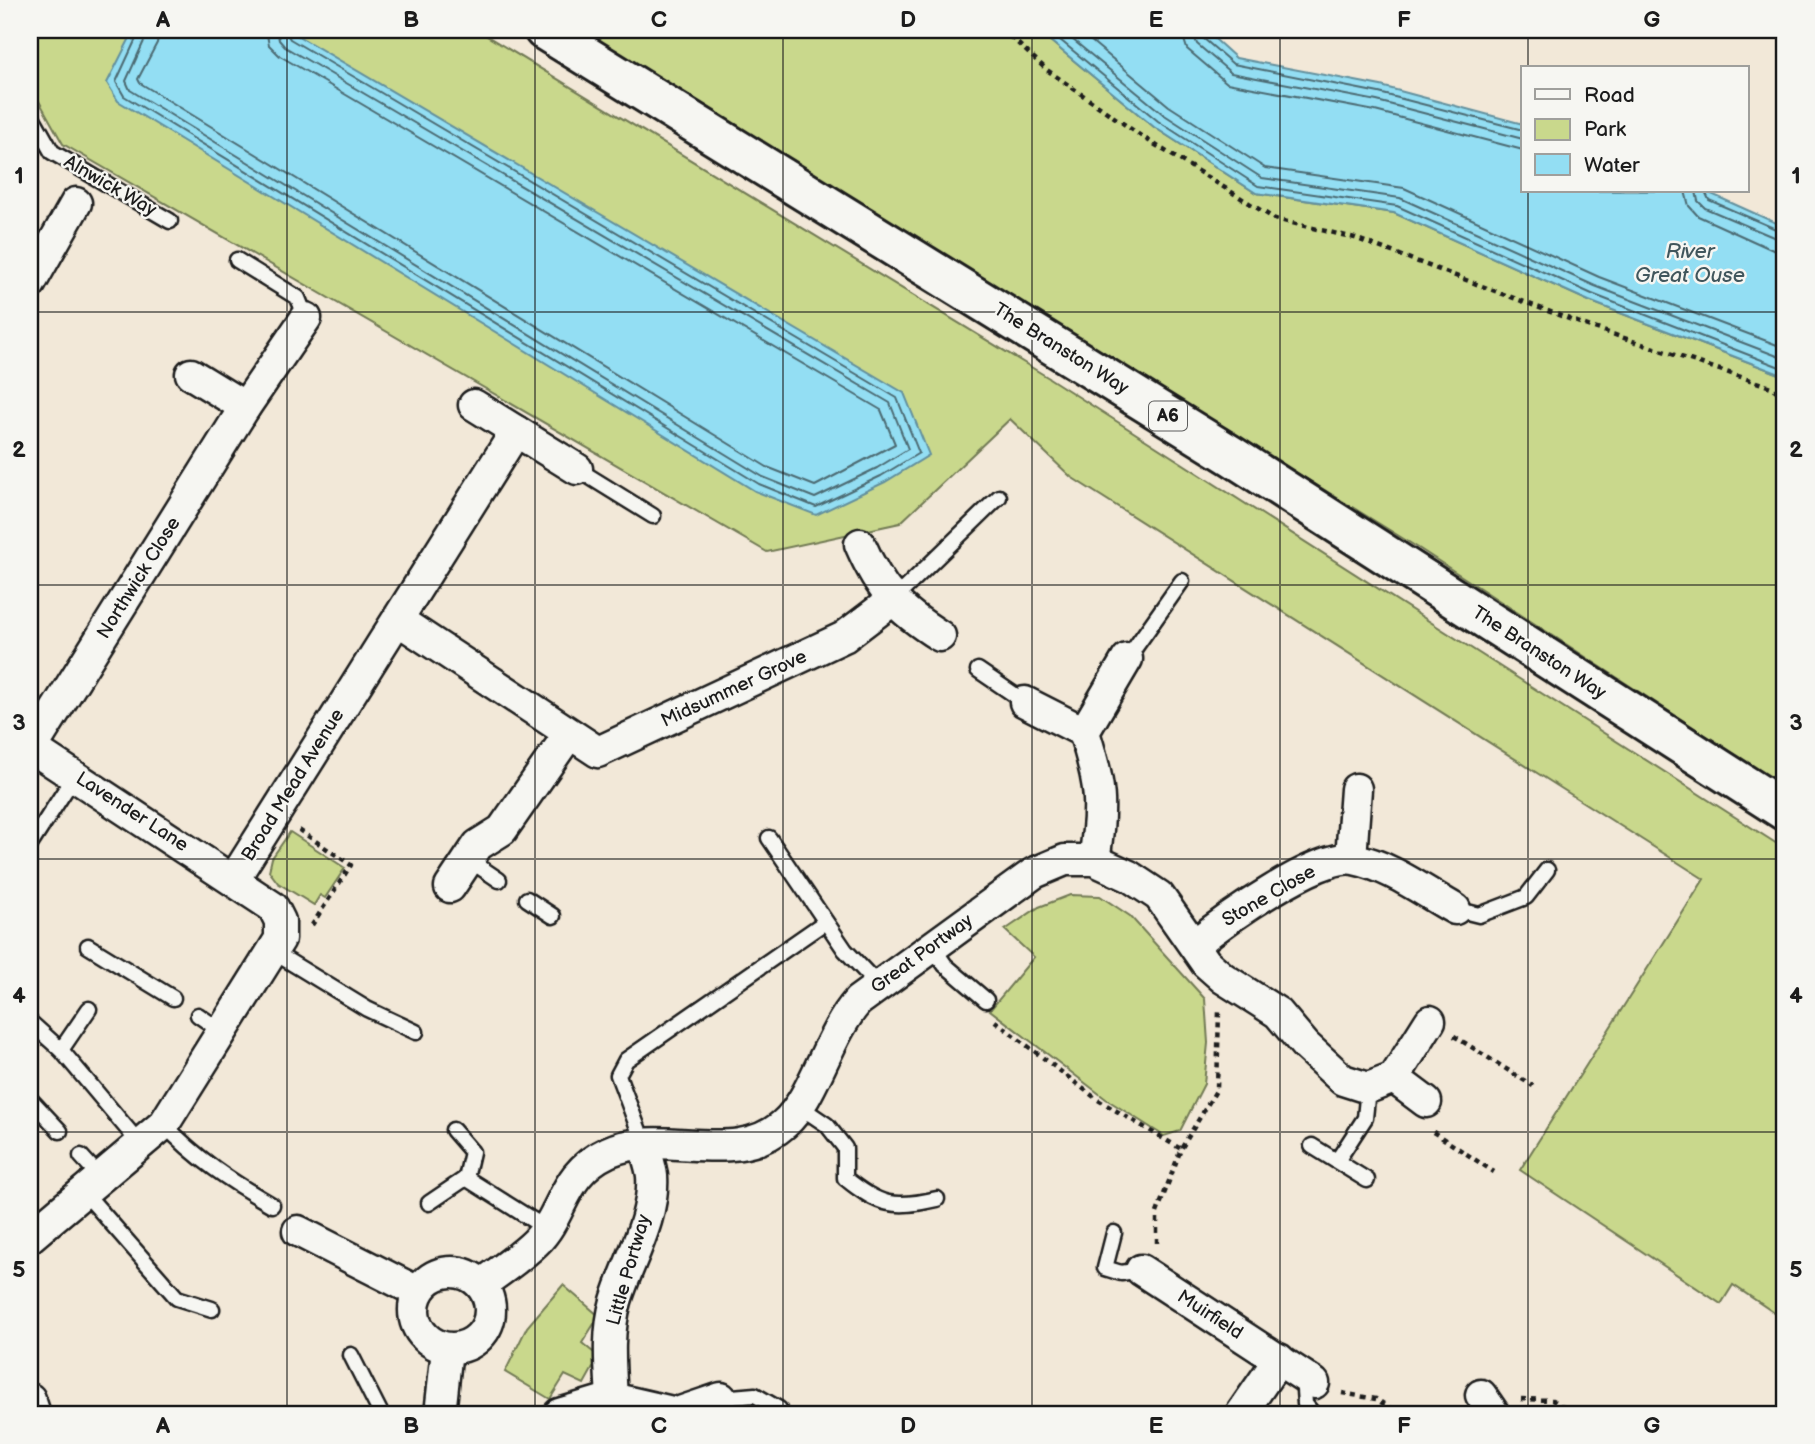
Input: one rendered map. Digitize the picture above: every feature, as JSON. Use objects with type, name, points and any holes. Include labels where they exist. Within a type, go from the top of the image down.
[{"type":"highway","name":"The Branston Way","points":[[544,30],[1232,456],[1785,811]]},
{"type":"street","name":"Alnwick Way","points":[[30,284],[84,189]]},
{"type":"street","name":"Northwick Close","points":[[31,748],[245,407],[306,318]]},
{"type":"street","points":[[191,374],[245,407]]},
{"type":"street","points":[[474,405],[577,469]]},
{"type":"street","name":"Broad Mead Avenue","points":[[30,1237],[88,1175],[139,1144],[164,1124],[210,1023],[281,956],[280,921],[273,907],[234,879],[516,431]]},
{"type":"street","points":[[860,544],[875,579],[914,619],[940,636]]},
{"type":"street","name":"Midsummer Grove","points":[[398,620],[598,752],[844,637],[894,599]]},
{"type":"street","points":[[1084,732],[1127,659]]},
{"type":"street","points":[[1025,702],[1084,732],[1096,771],[1102,812],[1094,860]]},
{"type":"street","points":[[450,887],[478,845],[502,830],[569,734]]},
{"type":"street","name":"Lavender Lane","points":[[31,748],[234,879]]},
{"type":"street","points":[[1356,789],[1351,858],[1383,868],[1455,909]]},
{"type":"street","name":"Stone Close","points":[[1194,945],[1227,918],[1316,866],[1351,858]]},
{"type":"street","name":"Great Portway","points":[[481,1284],[536,1242],[547,1229],[562,1196],[583,1168],[609,1152],[644,1144],[727,1147],[763,1137],[784,1125],[799,1106],[842,1019],[877,985],[1034,873],[1065,860],[1094,860],[1129,876],[1159,896],[1194,945],[1223,978],[1278,1013],[1305,1045],[1343,1080],[1381,1083],[1426,1102]]},
{"type":"street","points":[[1381,1083],[1430,1021]]},
{"type":"street","name":"Little Portway","points":[[612,1398],[609,1342],[616,1302],[638,1243],[649,1203],[652,1176],[644,1144]]},
{"type":"street","points":[[298,1231],[418,1292]]},
{"type":"street","points":[[448,1272],[472,1277],[481,1284],[488,1296],[489,1322],[473,1343],[447,1349],[425,1338],[418,1328],[414,1317],[418,1292],[436,1275],[448,1272]]},
{"type":"street","name":"Muirfield","points":[[1150,1275],[1299,1373]]},
{"type":"street","points":[[439,1414],[447,1349]]},
{"type":"street","points":[[1241,1414],[1299,1373]]},
{"type":"street","points":[[559,1414],[612,1398],[677,1414],[721,1398]]},
{"type":"street","points":[[30,1399],[35,1414]]},
{"type":"lane","name":"Alnwick Way","points":[[30,113],[52,152],[84,189],[170,221]]},
{"type":"lane","name":"Northwick Close","points":[[237,260],[298,298],[306,318]]},
{"type":"lane","points":[[577,469],[653,516]]},
{"type":"lane","name":"Midsummer Grove","points":[[894,599],[999,497]]},
{"type":"lane","points":[[1127,659],[1182,581]]},
{"type":"lane","points":[[978,670],[1025,702]]},
{"type":"lane","points":[[30,845],[75,775]]},
{"type":"lane","points":[[769,838],[845,950],[877,985]]},
{"type":"lane","points":[[468,859],[499,880]]},
{"type":"lane","points":[[1455,909],[1479,915],[1525,897],[1547,870]]},
{"type":"lane","points":[[527,899],[553,916]]},
{"type":"lane","points":[[644,1144],[618,1075],[626,1060],[825,922]]},
{"type":"lane","points":[[931,945],[946,965],[986,1000]]},
{"type":"lane","points":[[88,946],[173,998]]},
{"type":"lane","points":[[281,956],[367,1009],[416,1032]]},
{"type":"lane","points":[[61,1050],[89,1009]]},
{"type":"lane","points":[[30,1022],[61,1050],[139,1144]]},
{"type":"lane","points":[[1337,1161],[1364,1118],[1381,1083]]},
{"type":"lane","points":[[30,1099],[60,1131]]},
{"type":"lane","points":[[799,1106],[827,1125],[845,1148],[845,1178],[870,1199],[906,1206],[937,1199]]},
{"type":"lane","points":[[164,1124],[181,1142],[226,1178],[272,1205]]},
{"type":"lane","points":[[429,1203],[466,1178],[472,1152],[453,1130]]},
{"type":"lane","points":[[1312,1146],[1367,1180]]},
{"type":"lane","points":[[88,1175],[177,1298],[212,1309]]},
{"type":"lane","points":[[466,1178],[547,1229]]},
{"type":"lane","points":[[1114,1233],[1105,1268],[1121,1273],[1150,1275]]},
{"type":"lane","points":[[351,1354],[381,1414]]},
{"type":"lane","points":[[1299,1373],[1306,1404],[1312,1414]]},
{"type":"lane","points":[[721,1398],[755,1395],[779,1409]]},
{"type":"path","points":[[1003,30],[1047,70],[1141,136],[1275,219],[1354,238],[1585,325],[1772,387],[1785,397]]},
{"type":"path","points":[[275,814],[351,865],[281,956]]},
{"type":"path","points":[[1150,1275],[1157,1213],[1181,1149],[1217,1089],[1223,978]]},
{"type":"path","points":[[986,1000],[985,1013],[1098,1100],[1181,1149]]},
{"type":"path","points":[[1430,1021],[1533,1086]]},
{"type":"path","points":[[1299,1373],[1338,1392],[1376,1399],[1399,1414]]},
{"type":"path","points":[[1489,1407],[1524,1398],[1552,1400],[1574,1414]]},
{"type":"green space","points":[[30,30],[477,30],[1049,378],[1785,849],[1785,1320],[1733,1285],[1721,1304],[1520,1170],[1704,879],[1071,477],[1010,419],[900,523],[767,552],[63,144],[30,85]]},
{"type":"green space","points":[[579,30],[1037,30],[1154,127],[1256,193],[1394,213],[1589,301],[1785,376],[1785,787],[1420,549]]},
{"type":"green space","points":[[290,832],[345,868],[325,898],[320,895],[314,905],[278,883],[269,871],[272,858]]},
{"type":"green space","points":[[1070,895],[1100,896],[1130,916],[1205,999],[1208,1043],[1204,1084],[1180,1131],[1164,1136],[1106,1099],[990,1010],[1034,957],[1005,930],[1039,907]]},
{"type":"green space","points":[[563,1285],[599,1316],[582,1343],[599,1357],[584,1384],[565,1375],[550,1399],[505,1372],[527,1327]]},
{"type":"water","points":[[134,30],[288,30],[904,393],[929,455],[885,482],[816,515],[755,491],[118,101],[107,83]]},
{"type":"water","name":"River Great Ouse","points":[[1037,30],[1205,30],[1236,58],[1381,86],[1521,123],[1521,192],[1707,192],[1785,227],[1785,376],[1589,301],[1394,213],[1256,193],[1154,127]]}]
